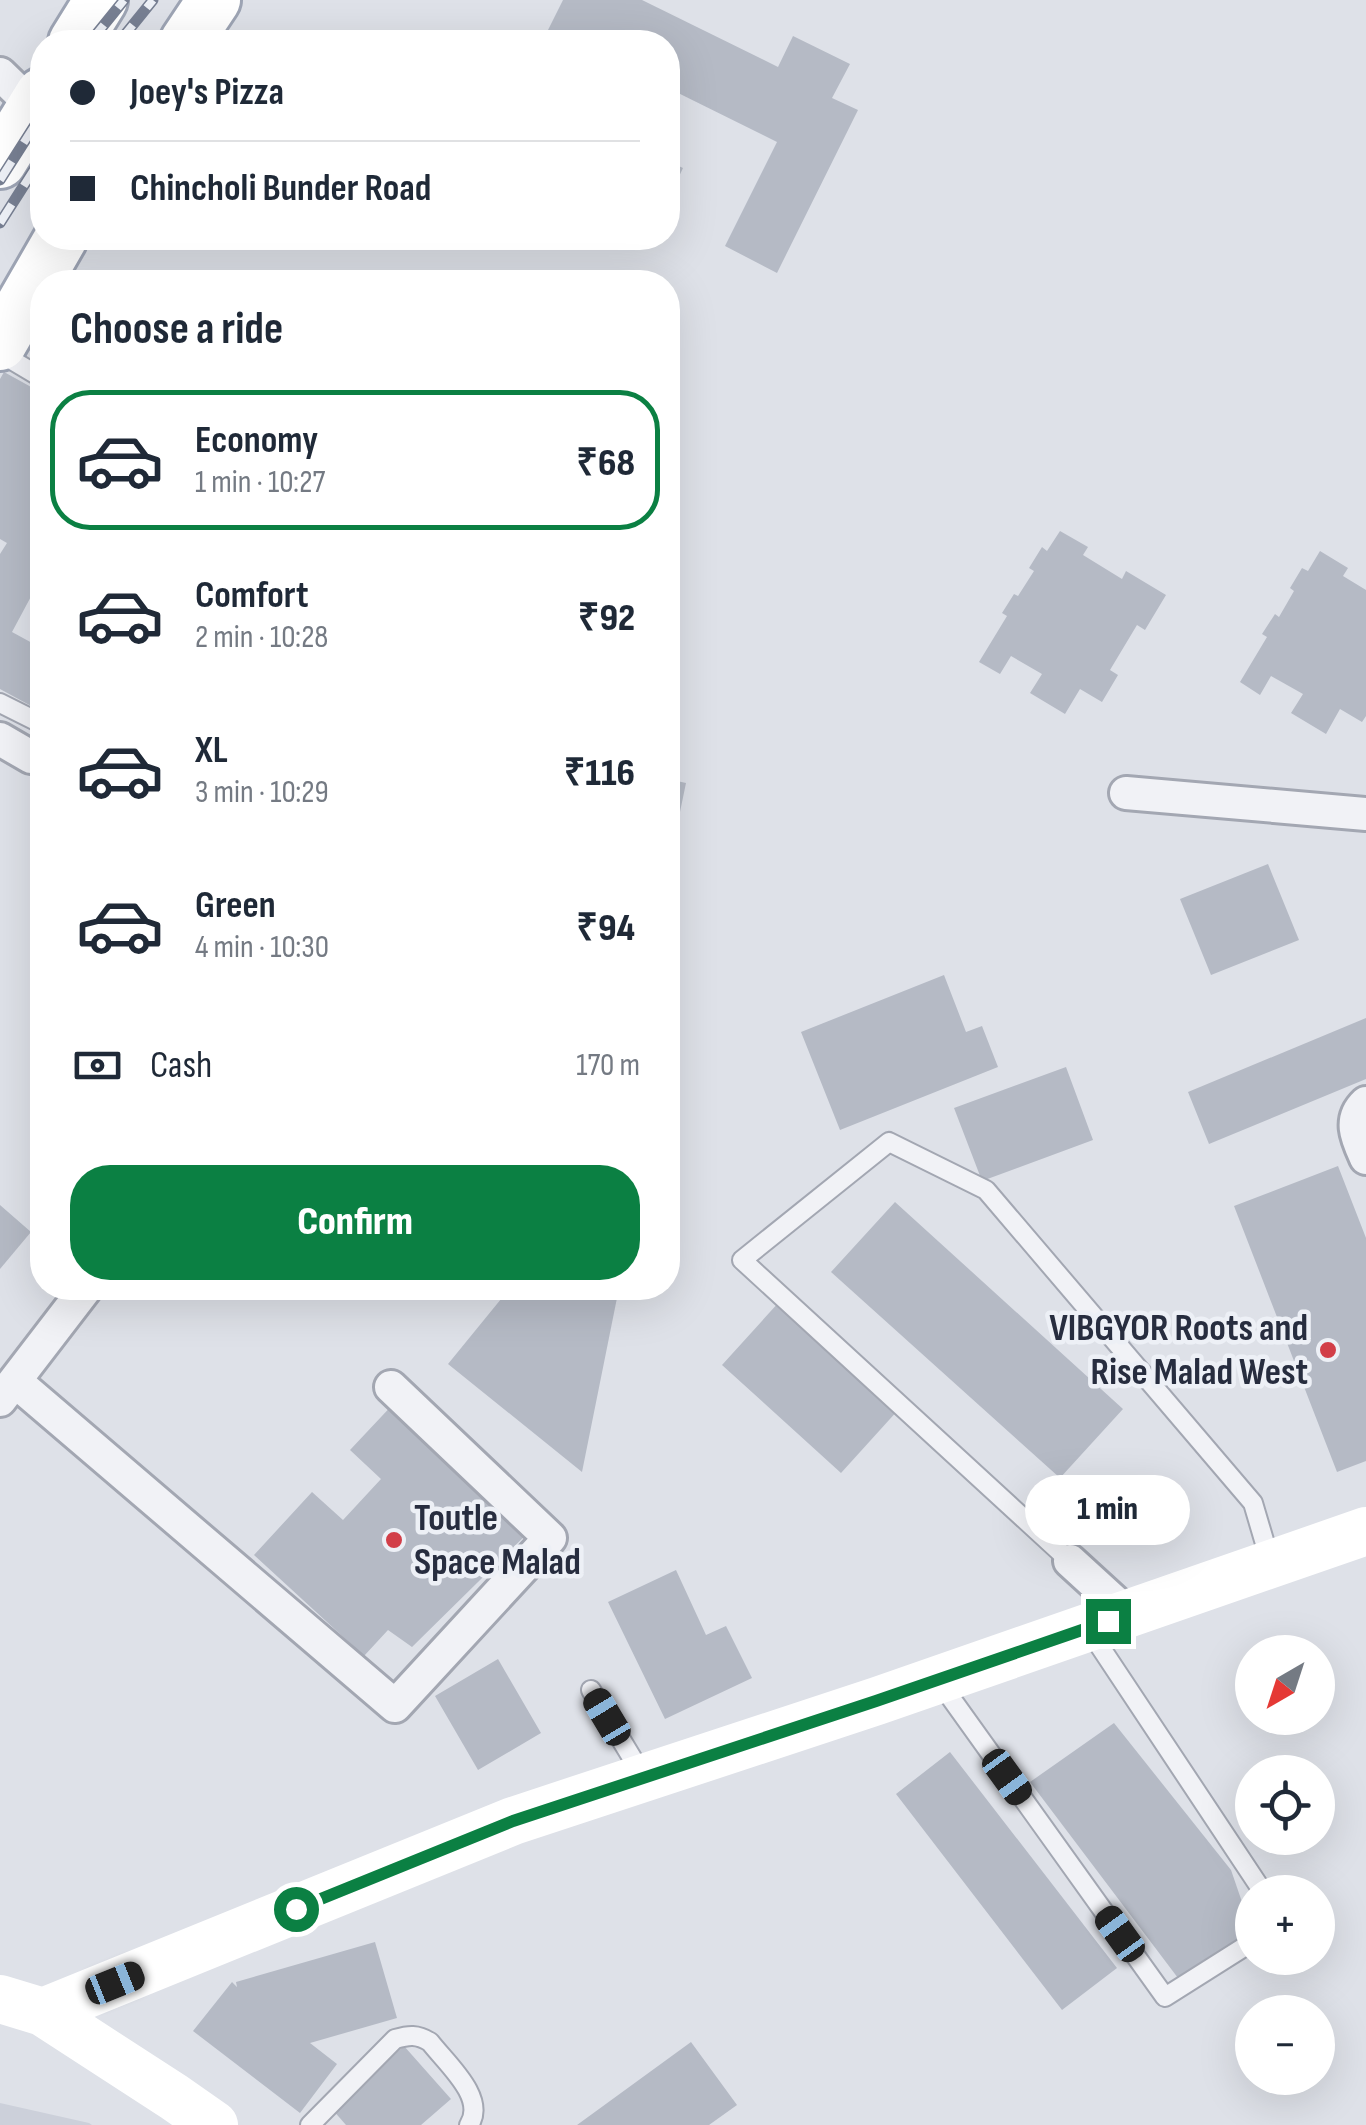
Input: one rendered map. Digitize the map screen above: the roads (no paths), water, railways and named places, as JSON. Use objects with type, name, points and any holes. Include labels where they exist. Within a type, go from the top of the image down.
[{"type":"main road","points":[[83,30],[102,0]]},
{"type":"main road","points":[[194,30],[214,0]]},
{"type":"main road","points":[[0,162],[26,92]]},
{"type":"main road","points":[[0,344],[30,292]]},
{"type":"street","points":[[0,740],[30,756]]},
{"type":"street","points":[[1126,794],[1366,814]]},
{"type":"street","points":[[1366,1103],[1357,1111],[1354,1131],[1366,1158]]},
{"type":"street","points":[[77,1300],[7,1390],[395,1706],[550,1538],[390,1387]]},
{"type":"street","points":[[21,2006],[513,1821],[938,1680],[1366,1531]]},
{"type":"street","points":[[1070,1561],[1108,1621]]},
{"type":"street","points":[[21,2006],[186,2111]]},
{"type":"lane","points":[[0,353],[30,371]]},
{"type":"lane","points":[[0,703],[30,718]]},
{"type":"lane","points":[[1070,1561],[742,1260],[888,1142],[986,1190],[1253,1503],[1272,1564]]},
{"type":"lane","points":[[1108,1621],[1252,1875]]},
{"type":"lane","points":[[938,1680],[1165,1997],[1235,1953]]},
{"type":"lane","points":[[591,1690],[644,1777]]},
{"type":"lane","points":[[310,2125],[395,2039],[408,2035],[430,2042],[471,2095],[475,2105],[469,2125]]},
{"type":"railway","points":[[100,30],[124,0]]},
{"type":"railway","points":[[129,30],[153,0]]},
{"type":"railway","points":[[0,180],[30,133]]},
{"type":"railway","points":[[0,223],[30,176]]},
{"type":"place","name":"VIBGYOR Roots and Rise Malad West","points":[[1328,1350]]},
{"type":"place","name":"Toutle Space Malad","points":[[394,1540]]}]
